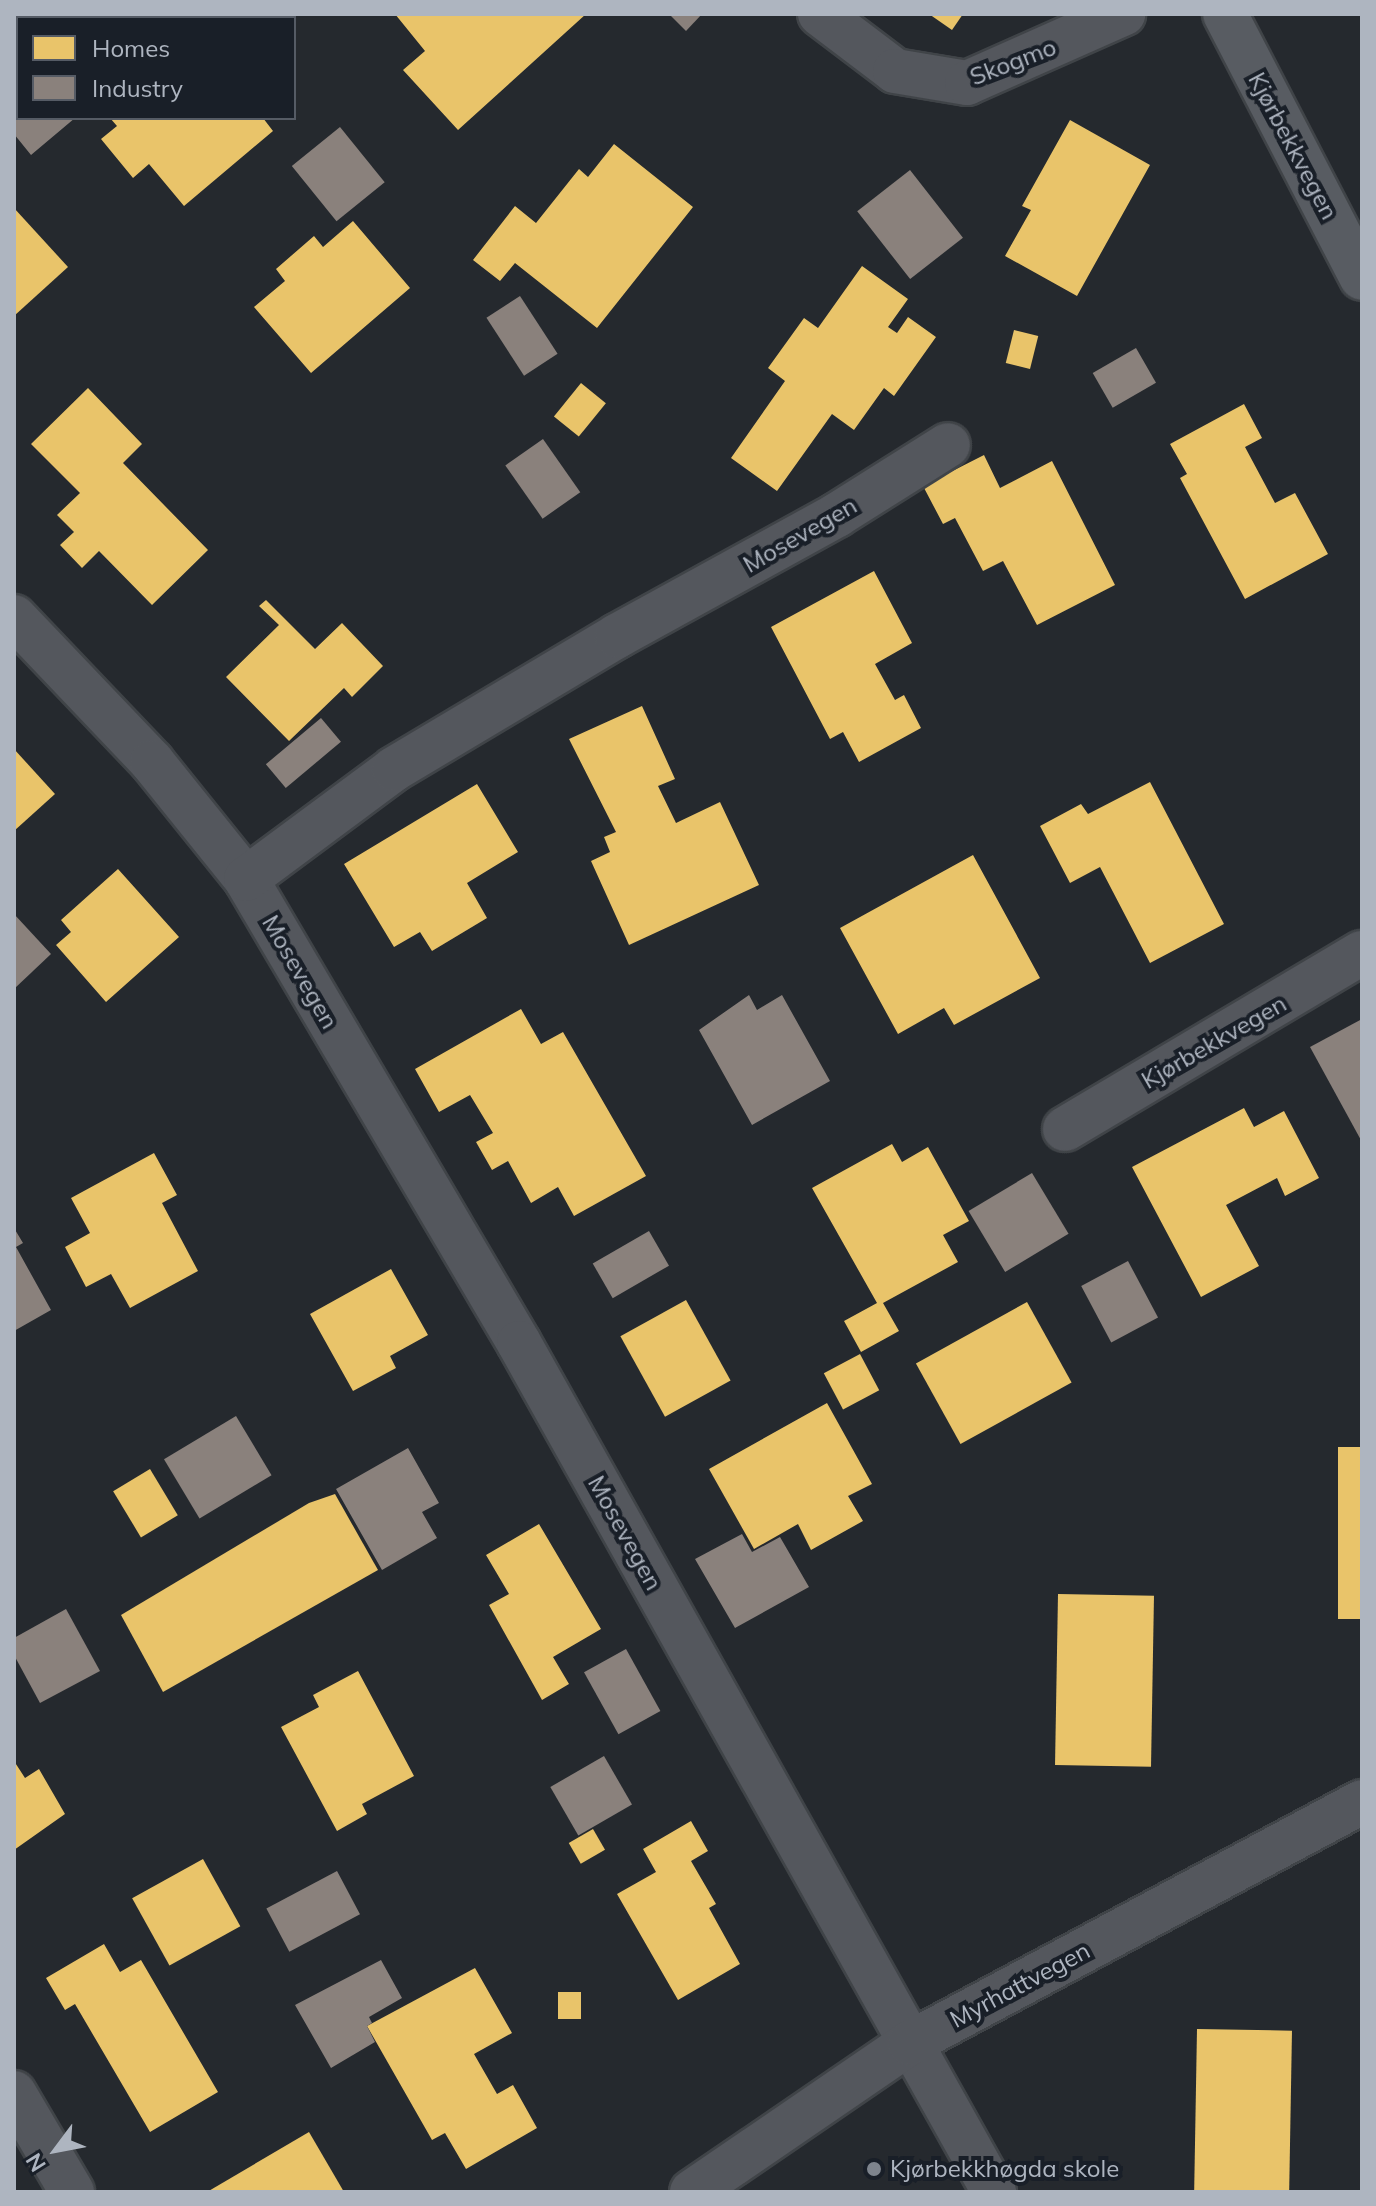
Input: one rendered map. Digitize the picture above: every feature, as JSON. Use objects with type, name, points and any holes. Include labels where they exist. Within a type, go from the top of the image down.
[{"type":"street","name":"Skogmo","points":[[820,14],[895,71],[967,83],[1123,14]]},
{"type":"street","name":"Kjørbekkvegen","points":[[1225,14],[1362,278]]},
{"type":"street","name":"Mosevegen","points":[[246,879],[394,769],[617,636],[837,515],[948,445]]},
{"type":"street","name":"Mosevegen","points":[[14,617],[152,762],[246,879],[519,1343],[994,2192]]},
{"type":"street","name":"Kjørbekkvegen","points":[[1065,1129],[1362,953]]},
{"type":"street","name":"Myrhattvegen","points":[[692,2192],[910,2043],[1362,1802]]},
{"type":"street","points":[[14,2093],[72,2192]]},
{"type":"building: Homes","points":[[395,14],[586,14],[458,130],[403,70],[425,51]]},
{"type":"building: Homes","points":[[929,14],[963,14],[952,30]]},
{"type":"building: Homes","points":[[112,120],[265,120],[273,131],[184,206],[149,164],[133,178],[101,139],[117,126]]},
{"type":"building: Homes","points":[[1070,120],[1150,165],[1077,296],[1005,256],[1031,210],[1022,206]]},
{"type":"building: Homes","points":[[614,144],[693,207],[597,328],[515,263],[500,281],[473,260],[515,206],[536,223],[579,169],[588,177]]},
{"type":"building: Homes","points":[[14,208],[68,267],[14,316]]},
{"type":"building: Homes","points":[[353,221],[410,288],[311,373],[254,307],[285,281],[276,269],[314,236],[323,247]]},
{"type":"building: Homes","points":[[862,266],[908,299],[888,327],[897,333],[908,317],[936,337],[894,396],[884,388],[854,430],[832,414],[777,491],[731,458],[785,381],[768,368],[804,318],[818,328]]},
{"type":"building: Homes","points":[[1014,330],[1038,336],[1030,369],[1006,363]]},
{"type":"building: Homes","points":[[581,383],[606,403],[579,437],[554,416]]},
{"type":"building: Homes","points":[[88,388],[142,444],[123,463],[208,550],[152,605],[99,551],[82,568],[60,545],[74,532],[57,515],[80,493],[31,444]]},
{"type":"building: Homes","points":[[1244,404],[1262,438],[1245,447],[1275,503],[1295,493],[1328,554],[1245,599],[1180,478],[1187,474],[1170,444]]},
{"type":"building: Homes","points":[[984,455],[1000,488],[1052,461],[1115,585],[1037,625],[1003,561],[983,571],[955,518],[943,524],[923,486]]},
{"type":"building: Homes","points":[[874,571],[912,643],[875,664],[895,700],[904,695],[921,728],[859,762],[843,732],[830,739],[771,627]]},
{"type":"building: Homes","points":[[266,600],[315,649],[342,623],[383,666],[352,697],[344,688],[289,741],[226,677],[279,625],[259,606]]},
{"type":"building: Homes","points":[[642,706],[675,779],[658,786],[676,823],[720,802],[759,885],[629,945],[591,861],[610,852],[604,837],[616,832],[569,739]]},
{"type":"building: Homes","points":[[14,749],[55,794],[14,831]]},
{"type":"building: Homes","points":[[1150,782],[1224,924],[1150,963],[1100,867],[1070,883],[1040,826],[1081,804],[1088,814]]},
{"type":"building: Homes","points":[[477,784],[518,852],[467,883],[487,918],[432,951],[420,932],[394,947],[344,864]]},
{"type":"building: Homes","points":[[973,855],[1040,978],[954,1025],[944,1008],[898,1034],[840,928]]},
{"type":"building: Homes","points":[[118,869],[179,937],[106,1002],[56,945],[71,932],[61,920]]},
{"type":"building: Homes","points":[[521,1009],[541,1044],[563,1032],[646,1176],[574,1216],[558,1187],[531,1203],[508,1161],[492,1170],[476,1142],[493,1133],[470,1095],[439,1112],[415,1069]]},
{"type":"building: Homes","points":[[1244,1108],[1254,1127],[1284,1111],[1319,1178],[1285,1196],[1277,1178],[1226,1205],[1259,1266],[1201,1297],[1132,1167]]},
{"type":"building: Homes","points":[[892,1144],[902,1162],[928,1147],[969,1221],[943,1235],[958,1262],[883,1303],[899,1331],[861,1352],[844,1321],[877,1303],[812,1188]]},
{"type":"building: Homes","points":[[154,1153],[177,1195],[162,1203],[198,1271],[130,1308],[111,1274],[86,1287],[65,1247],[90,1233],[71,1198]]},
{"type":"building: Homes","points":[[391,1269],[428,1335],[390,1356],[396,1368],[353,1391],[310,1314]]},
{"type":"building: Homes","points":[[686,1300],[731,1380],[665,1417],[620,1336]]},
{"type":"building: Homes","points":[[1027,1302],[1072,1382],[961,1444],[916,1364]]},
{"type":"building: Homes","points":[[860,1354],[879,1390],[843,1409],[824,1373]]},
{"type":"building: Homes","points":[[827,1403],[872,1484],[848,1496],[863,1521],[811,1550],[798,1524],[754,1549],[709,1469]]},
{"type":"building: Homes","points":[[1338,1447],[1362,1447],[1362,1619],[1338,1619]]},
{"type":"building: Homes","points":[[150,1469],[178,1515],[141,1537],[113,1491]]},
{"type":"building: Homes","points":[[335,1494],[378,1570],[163,1692],[121,1615],[309,1503]]},
{"type":"building: Homes","points":[[539,1524],[601,1629],[553,1657],[569,1684],[542,1700],[489,1605],[509,1594],[486,1555]]},
{"type":"building: Homes","points":[[1058,1594],[1154,1596],[1151,1767],[1055,1765]]},
{"type":"building: Homes","points":[[358,1671],[414,1776],[362,1804],[367,1814],[337,1831],[281,1727],[319,1707],[313,1695]]},
{"type":"building: Homes","points":[[14,1761],[25,1778],[39,1769],[65,1814],[14,1850]]},
{"type":"building: Homes","points":[[691,1821],[708,1851],[691,1861],[716,1904],[709,1908],[740,1964],[678,2000],[617,1894],[656,1872],[643,1849]]},
{"type":"building: Homes","points":[[593,1829],[605,1850],[581,1864],[569,1843]]},
{"type":"building: Homes","points":[[203,1859],[240,1926],[169,1966],[132,1898]]},
{"type":"building: Homes","points":[[104,1944],[120,1972],[141,1960],[218,2092],[150,2132],[75,2004],[65,2010],[46,1978]]},
{"type":"building: Homes","points":[[475,1968],[512,2033],[474,2054],[497,2094],[513,2085],[537,2128],[466,2169],[445,2133],[432,2140],[367,2026]]},
{"type":"building: Homes","points":[[558,1992],[581,1992],[581,2019],[558,2019]]},
{"type":"building: Homes","points":[[1197,2029],[1292,2031],[1289,2192],[1194,2192]]},
{"type":"building: Homes","points":[[309,2132],[344,2192],[207,2192]]},
{"type":"building: Industry","points":[[669,14],[702,14],[686,31]]},
{"type":"building: Industry","points":[[16,110],[16,120],[73,120],[31,155],[14,134]]},
{"type":"building: Industry","points":[[340,127],[385,182],[336,221],[292,166]]},
{"type":"building: Industry","points":[[910,170],[963,238],[910,279],[857,211]]},
{"type":"building: Industry","points":[[520,296],[558,354],[524,376],[486,318]]},
{"type":"building: Industry","points":[[1136,348],[1156,383],[1113,408],[1093,373]]},
{"type":"building: Industry","points":[[543,439],[580,492],[543,519],[505,465]]},
{"type":"building: Industry","points":[[321,718],[341,742],[286,788],[266,764]]},
{"type":"building: Industry","points":[[14,914],[51,954],[14,989]]},
{"type":"building: Industry","points":[[749,995],[757,1010],[782,995],[830,1081],[752,1125],[699,1030]]},
{"type":"building: Industry","points":[[1362,1019],[1362,1142],[1310,1047]]},
{"type":"building: Industry","points":[[1032,1173],[1069,1234],[1005,1272],[969,1211]]},
{"type":"building: Industry","points":[[14,1228],[23,1243],[16,1247],[51,1310],[14,1331]]},
{"type":"building: Industry","points":[[649,1231],[669,1266],[613,1298],[593,1264]]},
{"type":"building: Industry","points":[[1128,1261],[1158,1318],[1111,1342],[1081,1286]]},
{"type":"building: Industry","points":[[236,1416],[272,1475],[200,1518],[164,1459]]},
{"type":"building: Industry","points":[[408,1448],[439,1503],[422,1512],[437,1538],[382,1570],[336,1489]]},
{"type":"building: Industry","points":[[742,1534],[752,1552],[780,1537],[809,1587],[735,1628],[695,1559]]},
{"type":"building: Industry","points":[[66,1609],[100,1671],[40,1703],[14,1655],[14,1638]]},
{"type":"building: Industry","points":[[626,1649],[660,1711],[618,1734],[584,1672]]},
{"type":"building: Industry","points":[[604,1756],[632,1804],[578,1835],[550,1787]]},
{"type":"building: Industry","points":[[337,1871],[360,1914],[289,1952],[266,1909]]},
{"type":"building: Industry","points":[[381,1960],[402,1998],[369,2017],[372,2023],[367,2026],[375,2042],[331,2068],[295,2005]]},
{"type":"place","name":"Kjørbekkhøgda skole","points":[[874,2169]]}]
